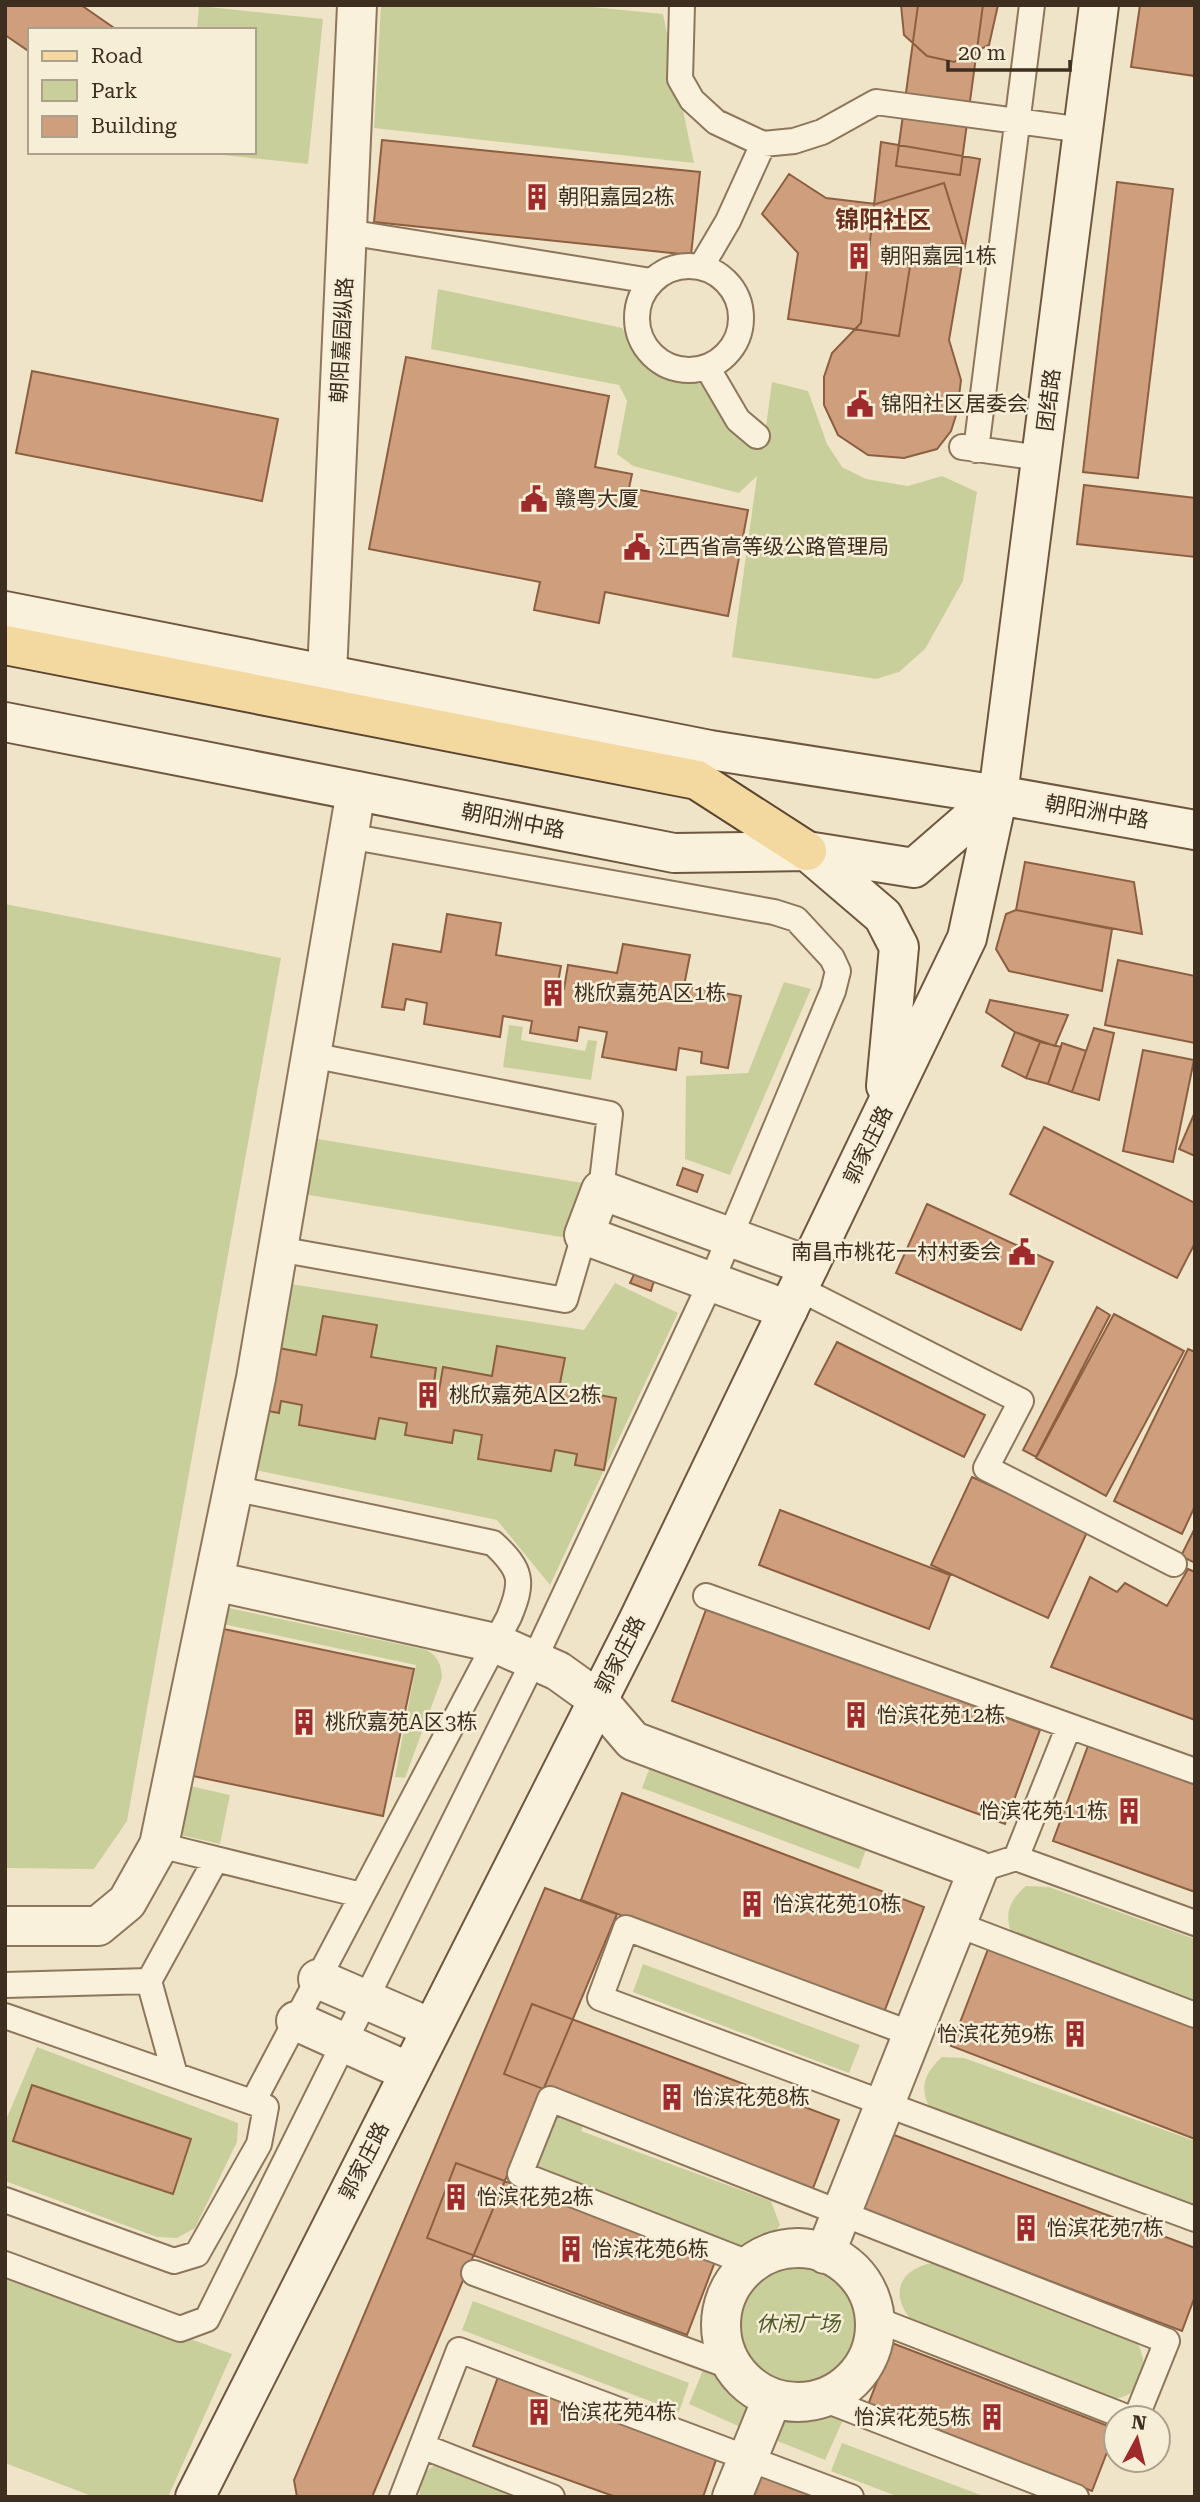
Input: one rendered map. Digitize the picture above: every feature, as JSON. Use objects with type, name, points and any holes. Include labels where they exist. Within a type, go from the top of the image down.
[{"type":"main road","points":[[5,645],[697,780],[807,851]]},
{"type":"street","name":"朝阳嘉园纵路","points":[[327,674],[358,5]]},
{"type":"street","name":"团结路","points":[[998,794],[1099,5]]},
{"type":"street","name":"朝阳洲中路","points":[[5,611],[710,750],[998,794],[1195,830]]},
{"type":"street","name":"朝阳洲中路","points":[[5,722],[674,853],[807,851],[914,868],[998,794]]},
{"type":"street","points":[[5,1926],[98,1926],[127,1902],[159,1845],[233,1488],[278,1249],[356,790]]},
{"type":"street","name":"郭家庄路","points":[[195,2497],[597,1699],[967,939],[998,794]]},
{"type":"street","points":[[807,851],[883,916],[899,947],[883,1114]]},
{"type":"street","points":[[601,1190],[731,1237],[798,1288],[711,1282],[584,1235],[601,1190]]},
{"type":"street","points":[[214,1581],[495,1643],[558,1671],[597,1699],[633,1741],[978,1870],[825,2254]]},
{"type":"street","points":[[318,1979],[431,2028]]},
{"type":"street","points":[[296,2021],[409,2072]]},
{"type":"street","points":[[785,2249],[810,2249],[825,2254],[855,2273],[869,2294],[875,2319],[873,2344],[863,2368],[845,2387],[823,2399],[797,2403],[772,2399],[749,2386],[732,2367],[722,2344],[720,2318],[726,2294],[741,2272],[761,2257],[785,2249]]},
{"type":"street","points":[[732,2497],[772,2399]]},
{"type":"lane","points":[[682,5],[680,79],[692,100],[716,122],[763,144],[794,141],[822,132],[876,102],[1083,130]]},
{"type":"lane","points":[[1032,5],[1018,121],[969,448],[1041,458]]},
{"type":"lane","points":[[701,267],[728,220],[763,144]]},
{"type":"lane","points":[[347,232],[651,281]]},
{"type":"lane","points":[[683,266],[701,267],[718,274],[730,285],[741,316],[733,347],[722,359],[707,367],[691,370],[674,368],[659,360],[646,348],[638,332],[636,314],[641,296],[651,281],[665,271],[683,266]]},
{"type":"lane","points":[[707,367],[738,420],[757,436]]},
{"type":"lane","points":[[5,2264],[180,2329],[207,2319],[534,1660],[711,1282],[833,991],[838,971],[820,943],[796,919],[774,912],[348,836]]},
{"type":"lane","points":[[311,1055],[610,1114],[601,1190]]},
{"type":"lane","points":[[278,1249],[565,1300],[584,1235]]},
{"type":"lane","points":[[798,1288],[1021,1401],[986,1468],[1174,1564]]},
{"type":"lane","points":[[233,1488],[492,1543],[513,1562],[520,1591],[253,2102]]},
{"type":"lane","points":[[706,1596],[1195,1771]]},
{"type":"lane","points":[[1016,1858],[1069,1726]]},
{"type":"lane","points":[[159,1845],[361,1895]]},
{"type":"lane","points":[[978,1870],[1016,1858],[1195,1923]]},
{"type":"lane","points":[[175,2075],[149,1981],[216,1859]]},
{"type":"lane","points":[[956,1924],[1195,2015]]},
{"type":"lane","points":[[912,2035],[626,1928],[600,1998],[1195,2219]]},
{"type":"lane","points":[[6,1985],[149,1981]]},
{"type":"lane","points":[[5,2016],[266,2107],[259,2144],[197,2255],[174,2261],[5,2200]]},
{"type":"lane","points":[[751,2264],[520,2174],[550,2099],[1167,2341],[1142,2404]]},
{"type":"lane","points":[[474,2273],[732,2367]]},
{"type":"lane","points":[[875,2319],[1102,2407]]},
{"type":"lane","points":[[402,2497],[459,2350],[851,2497]]},
{"type":"lane","points":[[823,2399],[1076,2497]]},
{"type":"lane","points":[[422,2446],[552,2497]]},
{"type":"green space","points":[[381,5],[572,5],[663,14],[694,163],[374,128]]},
{"type":"green space","points":[[199,6],[323,19],[308,164],[214,154],[256,154],[256,28],[197,28]]},
{"type":"green space","points":[[438,289],[622,328],[653,368],[672,378],[702,384],[746,443],[763,449],[772,382],[808,391],[827,444],[842,467],[866,479],[908,486],[942,476],[977,492],[963,581],[925,649],[899,672],[876,679],[732,657],[757,476],[739,493],[633,466],[617,454],[627,401],[619,385],[431,349]]},
{"type":"green space","points":[[5,904],[281,958],[127,1821],[94,1869],[5,1868]]},
{"type":"green space","points":[[784,982],[811,989],[730,1175],[685,1159],[686,1076],[748,1073]]},
{"type":"green space","points":[[509,1025],[523,1027],[521,1040],[585,1051],[588,1040],[597,1041],[591,1080],[503,1067]]},
{"type":"green space","points":[[312,1138],[583,1183],[573,1239],[303,1194]]},
{"type":"green space","points":[[278,1282],[584,1330],[615,1283],[678,1313],[550,1585],[497,1520],[246,1468]]},
{"type":"green space","points":[[219,1606],[427,1650],[434,1656],[440,1665],[442,1678],[405,1778],[395,1777],[416,1665],[223,1624],[190,1786],[230,1795],[220,1844],[172,1833]]},
{"type":"green space","points":[[653,1759],[869,1841],[859,1869],[642,1788]]},
{"type":"green space","points":[[1026,1886],[1049,1887],[1195,1939],[1195,2010],[1011,1932],[1008,1918],[1010,1906]]},
{"type":"green space","points":[[643,1964],[860,2045],[849,2073],[633,1992]]},
{"type":"green space","points":[[37,2047],[238,2123],[237,2142],[195,2228],[177,2238],[157,2237],[5,2181],[5,2122]]},
{"type":"green space","points":[[942,2057],[964,2058],[1195,2141],[1195,2213],[936,2117],[930,2109],[924,2086],[929,2072]]},
{"type":"green space","points":[[558,2101],[588,2111],[581,2131],[771,2201],[780,2225],[763,2248],[750,2250],[532,2171]]},
{"type":"green space","name":"休闲广场","points":[[798,2262],[822,2266],[842,2280],[856,2300],[860,2324],[856,2348],[842,2368],[822,2382],[798,2386],[774,2382],[754,2368],[740,2348],[736,2324],[740,2300],[754,2280],[774,2266]]},
{"type":"green space","points":[[939,2262],[1134,2337],[1144,2366],[1139,2384],[1125,2396],[1113,2399],[914,2323],[905,2312],[901,2301],[902,2283],[915,2269]]},
{"type":"green space","points":[[5,2272],[232,2354],[168,2497],[94,2497],[5,2463]]},
{"type":"green space","points":[[473,2301],[689,2383],[679,2412],[462,2330]]},
{"type":"green space","points":[[706,2363],[734,2391],[756,2407],[747,2430],[689,2404]]},
{"type":"green space","points":[[847,2411],[825,2460],[770,2438],[777,2418],[812,2419]]},
{"type":"green space","points":[[842,2443],[986,2497],[899,2497],[831,2471]]},
{"type":"green space","points":[[433,2466],[443,2466],[523,2497],[419,2497],[423,2474]]},
{"type":"building","points":[[5,5],[81,5],[114,28],[28,28],[28,51],[5,35]]},
{"type":"building","points":[[901,5],[998,5],[989,45],[954,62],[927,56],[904,35]]},
{"type":"building","points":[[918,5],[983,5],[960,175],[896,166]]},
{"type":"building","points":[[1140,5],[1195,5],[1195,76],[1131,67]]},
{"type":"building","name":"朝阳嘉园2栋","points":[[382,140],[700,172],[691,255],[374,222]]},
{"type":"building","points":[[881,142],[980,159],[949,340],[961,380],[957,412],[951,431],[937,449],[904,458],[868,455],[838,435],[824,405],[824,377],[832,353],[861,323]]},
{"type":"building","name":"朝阳嘉园1栋","points":[[789,174],[826,198],[876,204],[944,183],[963,244],[911,260],[899,336],[788,319],[798,253],[762,214]]},
{"type":"building","points":[[1117,182],[1173,189],[1138,478],[1083,472]]},
{"type":"building","name":"赣粤大厦","points":[[406,357],[609,396],[595,467],[632,474],[629,488],[748,510],[728,616],[605,592],[599,623],[534,610],[540,582],[369,549]]},
{"type":"building","points":[[32,371],[278,419],[262,501],[16,453]]},
{"type":"building","points":[[1084,485],[1195,498],[1195,557],[1077,544]]},
{"type":"building","points":[[1025,862],[1134,882],[1142,934],[1016,910]]},
{"type":"building","points":[[1016,910],[1112,929],[1102,991],[1009,971],[996,949],[1006,914]]},
{"type":"building","name":"桃欣嘉苑A区1栋","points":[[447,914],[501,923],[496,955],[561,966],[557,988],[564,989],[568,965],[617,973],[623,944],[690,955],[684,986],[741,996],[728,1068],[701,1063],[702,1052],[679,1048],[676,1070],[602,1057],[607,1032],[579,1027],[577,1041],[530,1033],[532,1021],[503,1016],[500,1037],[424,1024],[427,1003],[406,999],[404,1010],[382,1007],[393,944],[441,952]]},
{"type":"building","points":[[1118,960],[1195,976],[1195,1043],[1105,1025]]},
{"type":"building","points":[[990,1000],[1068,1015],[1055,1046],[1015,1032],[986,1012]]},
{"type":"building","points":[[1094,1028],[1114,1033],[1099,1100],[1072,1092]]},
{"type":"building","points":[[1015,1032],[1040,1042],[1026,1078],[1002,1066]]},
{"type":"building","points":[[1040,1042],[1061,1047],[1048,1084],[1026,1078]]},
{"type":"building","points":[[1062,1043],[1086,1051],[1072,1092],[1048,1084]]},
{"type":"building","points":[[1143,1050],[1194,1060],[1173,1162],[1123,1151]]},
{"type":"building","points":[[1195,1112],[1195,1156],[1179,1149]]},
{"type":"building","points":[[1044,1127],[1195,1203],[1195,1243],[1177,1278],[1010,1194]]},
{"type":"building","points":[[683,1168],[703,1175],[697,1192],[677,1185]]},
{"type":"building","points":[[927,1204],[1053,1262],[1021,1330],[896,1273]]},
{"type":"building","points":[[637,1268],[656,1274],[651,1291],[630,1283]]},
{"type":"building","points":[[1097,1307],[1110,1315],[1036,1457],[1023,1450]]},
{"type":"building","points":[[1114,1314],[1184,1351],[1106,1496],[1036,1458]]},
{"type":"building","name":"桃欣嘉苑A区2栋","points":[[323,1316],[377,1325],[371,1357],[436,1368],[433,1390],[439,1391],[443,1367],[492,1376],[497,1346],[565,1358],[559,1388],[616,1398],[604,1470],[575,1465],[577,1454],[555,1450],[551,1471],[478,1459],[482,1435],[454,1430],[452,1443],[405,1435],[407,1423],[379,1418],[375,1439],[299,1425],[302,1405],[281,1401],[279,1413],[258,1409],[268,1346],[316,1355]]},
{"type":"building","points":[[837,1342],[985,1415],[964,1457],[815,1384]]},
{"type":"building","points":[[1188,1349],[1195,1352],[1195,1506],[1182,1534],[1114,1501]]},
{"type":"building","points":[[972,1477],[1088,1530],[1048,1618],[931,1565]]},
{"type":"building","points":[[780,1510],[950,1575],[929,1629],[759,1565]]},
{"type":"building","points":[[1195,1528],[1195,1563],[1181,1556]]},
{"type":"building","points":[[1188,1569],[1195,1572],[1195,1720],[1051,1667],[1090,1577],[1117,1592],[1125,1583],[1167,1606]]},
{"type":"building","name":"怡滨花苑12栋","points":[[707,1607],[1040,1730],[1005,1824],[672,1701]]},
{"type":"building","name":"桃欣嘉苑A区3栋","points":[[224,1629],[414,1669],[383,1816],[193,1776]]},
{"type":"building","name":"怡滨花苑11栋","points":[[1089,1743],[1195,1781],[1195,1892],[1053,1841]]},
{"type":"building","name":"怡滨花苑10栋","points":[[622,1793],[924,1907],[883,2015],[581,1900]]},
{"type":"building","name":"怡滨花苑2栋","points":[[545,1888],[617,1914],[372,2497],[297,2497],[294,2480]]},
{"type":"building","name":"怡滨花苑9栋","points":[[990,1944],[1195,2021],[1195,2139],[951,2046]]},
{"type":"building","name":"怡滨花苑8栋","points":[[532,2004],[839,2120],[812,2191],[504,2074]]},
{"type":"building","points":[[32,2085],[191,2139],[173,2194],[13,2141]]},
{"type":"building","name":"怡滨花苑7栋","points":[[886,2132],[1195,2248],[1195,2296],[1182,2331],[857,2208]]},
{"type":"building","name":"怡滨花苑6栋","points":[[456,2163],[716,2259],[687,2335],[427,2238]]},
{"type":"building","name":"怡滨花苑5栋","points":[[892,2343],[1102,2424],[1102,2465],[1092,2491],[868,2405]]},
{"type":"building","name":"怡滨花苑4栋","points":[[498,2377],[717,2457],[703,2497],[616,2497],[473,2446]]},
{"type":"building","points":[[761,2476],[815,2497],[753,2497]]},
{"type":"place","name":"朝阳嘉园2栋","points":[[537,197]]},
{"type":"place","name":"朝阳嘉园1栋","points":[[859,256]]},
{"type":"place","name":"锦阳社区居委会","points":[[860,404]]},
{"type":"place","name":"赣粤大厦","points":[[534,499]]},
{"type":"place","name":"江西省高等级公路管理局","points":[[637,547]]},
{"type":"place","name":"桃欣嘉苑A区1栋","points":[[553,993]]},
{"type":"place","name":"南昌市桃花一村村委会","points":[[1022,1252]]},
{"type":"place","name":"桃欣嘉苑A区2栋","points":[[428,1395]]},
{"type":"place","name":"怡滨花苑12栋","points":[[856,1715]]},
{"type":"place","name":"桃欣嘉苑A区3栋","points":[[304,1722]]},
{"type":"place","name":"怡滨花苑11栋","points":[[1129,1811]]},
{"type":"place","name":"怡滨花苑10栋","points":[[752,1904]]},
{"type":"place","name":"怡滨花苑9栋","points":[[1075,2034]]},
{"type":"place","name":"怡滨花苑8栋","points":[[672,2097]]},
{"type":"place","name":"怡滨花苑2栋","points":[[456,2197]]},
{"type":"place","name":"怡滨花苑7栋","points":[[1026,2228]]},
{"type":"place","name":"怡滨花苑6栋","points":[[571,2249]]},
{"type":"place","name":"怡滨花苑4栋","points":[[539,2412]]},
{"type":"place","name":"怡滨花苑5栋","points":[[992,2417]]},
{"type":"district","name":"锦阳社区","points":[[883,220]]}]
